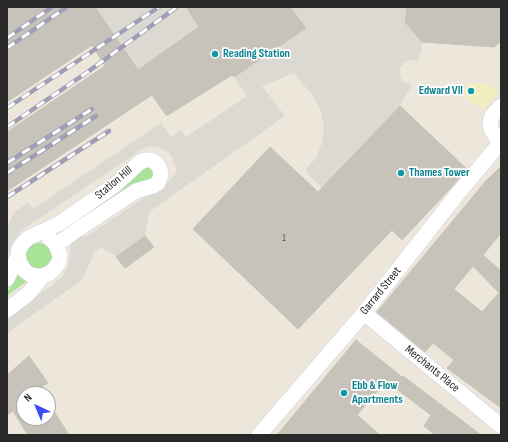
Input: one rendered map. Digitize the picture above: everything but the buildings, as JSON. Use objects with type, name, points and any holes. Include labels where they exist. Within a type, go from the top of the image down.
[{"type":"street","points":[[501,106],[495,112],[490,122],[501,144]]},
{"type":"street","name":"Garrard Street","points":[[259,435],[364,313],[455,197],[501,144]]},
{"type":"street","name":"Station Hill","points":[[7,279],[18,256],[19,249],[28,238],[60,223],[115,185],[140,162],[151,160],[156,163],[161,172],[158,183],[154,186],[136,190],[56,245]]},
{"type":"street","points":[[18,256],[24,270],[29,274],[43,276],[50,273],[55,268],[60,255],[56,245],[49,238],[42,235],[35,236]]},
{"type":"street","points":[[7,310],[28,294],[43,276]]},
{"type":"street","name":"Merchants Place","points":[[364,313],[501,426]]},
{"type":"green space","points":[[145,167],[149,167],[154,172],[152,179],[62,231],[62,229]]},
{"type":"green space","points":[[39,243],[48,247],[52,256],[48,265],[39,269],[30,265],[26,256],[30,247]]},
{"type":"green space","points":[[18,272],[28,280],[7,296],[7,292]]},
{"type":"sand","points":[[472,83],[487,85],[497,91],[497,94],[485,109],[472,103],[464,93],[468,84]]},
{"type":"shaded area","points":[[95,7],[185,7],[199,27],[138,70]]},
{"type":"shaded area","points":[[290,7],[405,7],[405,22],[422,42],[418,60],[406,61],[400,67],[401,79],[412,85],[400,105],[322,188],[305,170],[316,158],[322,143],[324,127],[321,111],[313,96],[294,73],[262,86],[285,116],[149,212],[145,236],[117,257],[101,247],[95,251],[82,280],[14,328],[7,335],[7,320],[28,302],[62,277],[68,267],[71,241],[79,235],[86,237],[167,183],[177,172],[176,167],[168,152],[160,147],[152,146],[144,148],[21,231],[7,254],[7,227],[14,213],[28,202],[33,209],[161,123],[171,137],[181,130],[186,137],[247,96],[234,77],[306,28]]},
{"type":"railway","points":[[7,38],[52,7]]},
{"type":"railway","points":[[7,48],[67,7]]},
{"type":"railway","points":[[7,108],[159,7]]},
{"type":"railway","points":[[7,127],[89,71],[177,7]]},
{"type":"railway","points":[[7,163],[92,109]]},
{"type":"railway","points":[[7,173],[96,116]]},
{"type":"railway","points":[[7,197],[109,131]]},
{"type":"place","name":"Reading Station","points":[[215,54]]},
{"type":"place","name":"Edward VII","points":[[471,91]]},
{"type":"place","name":"Thames Tower","points":[[401,173]]},
{"type":"place","name":"Ebb & Flow Apartments","points":[[344,393]]}]
